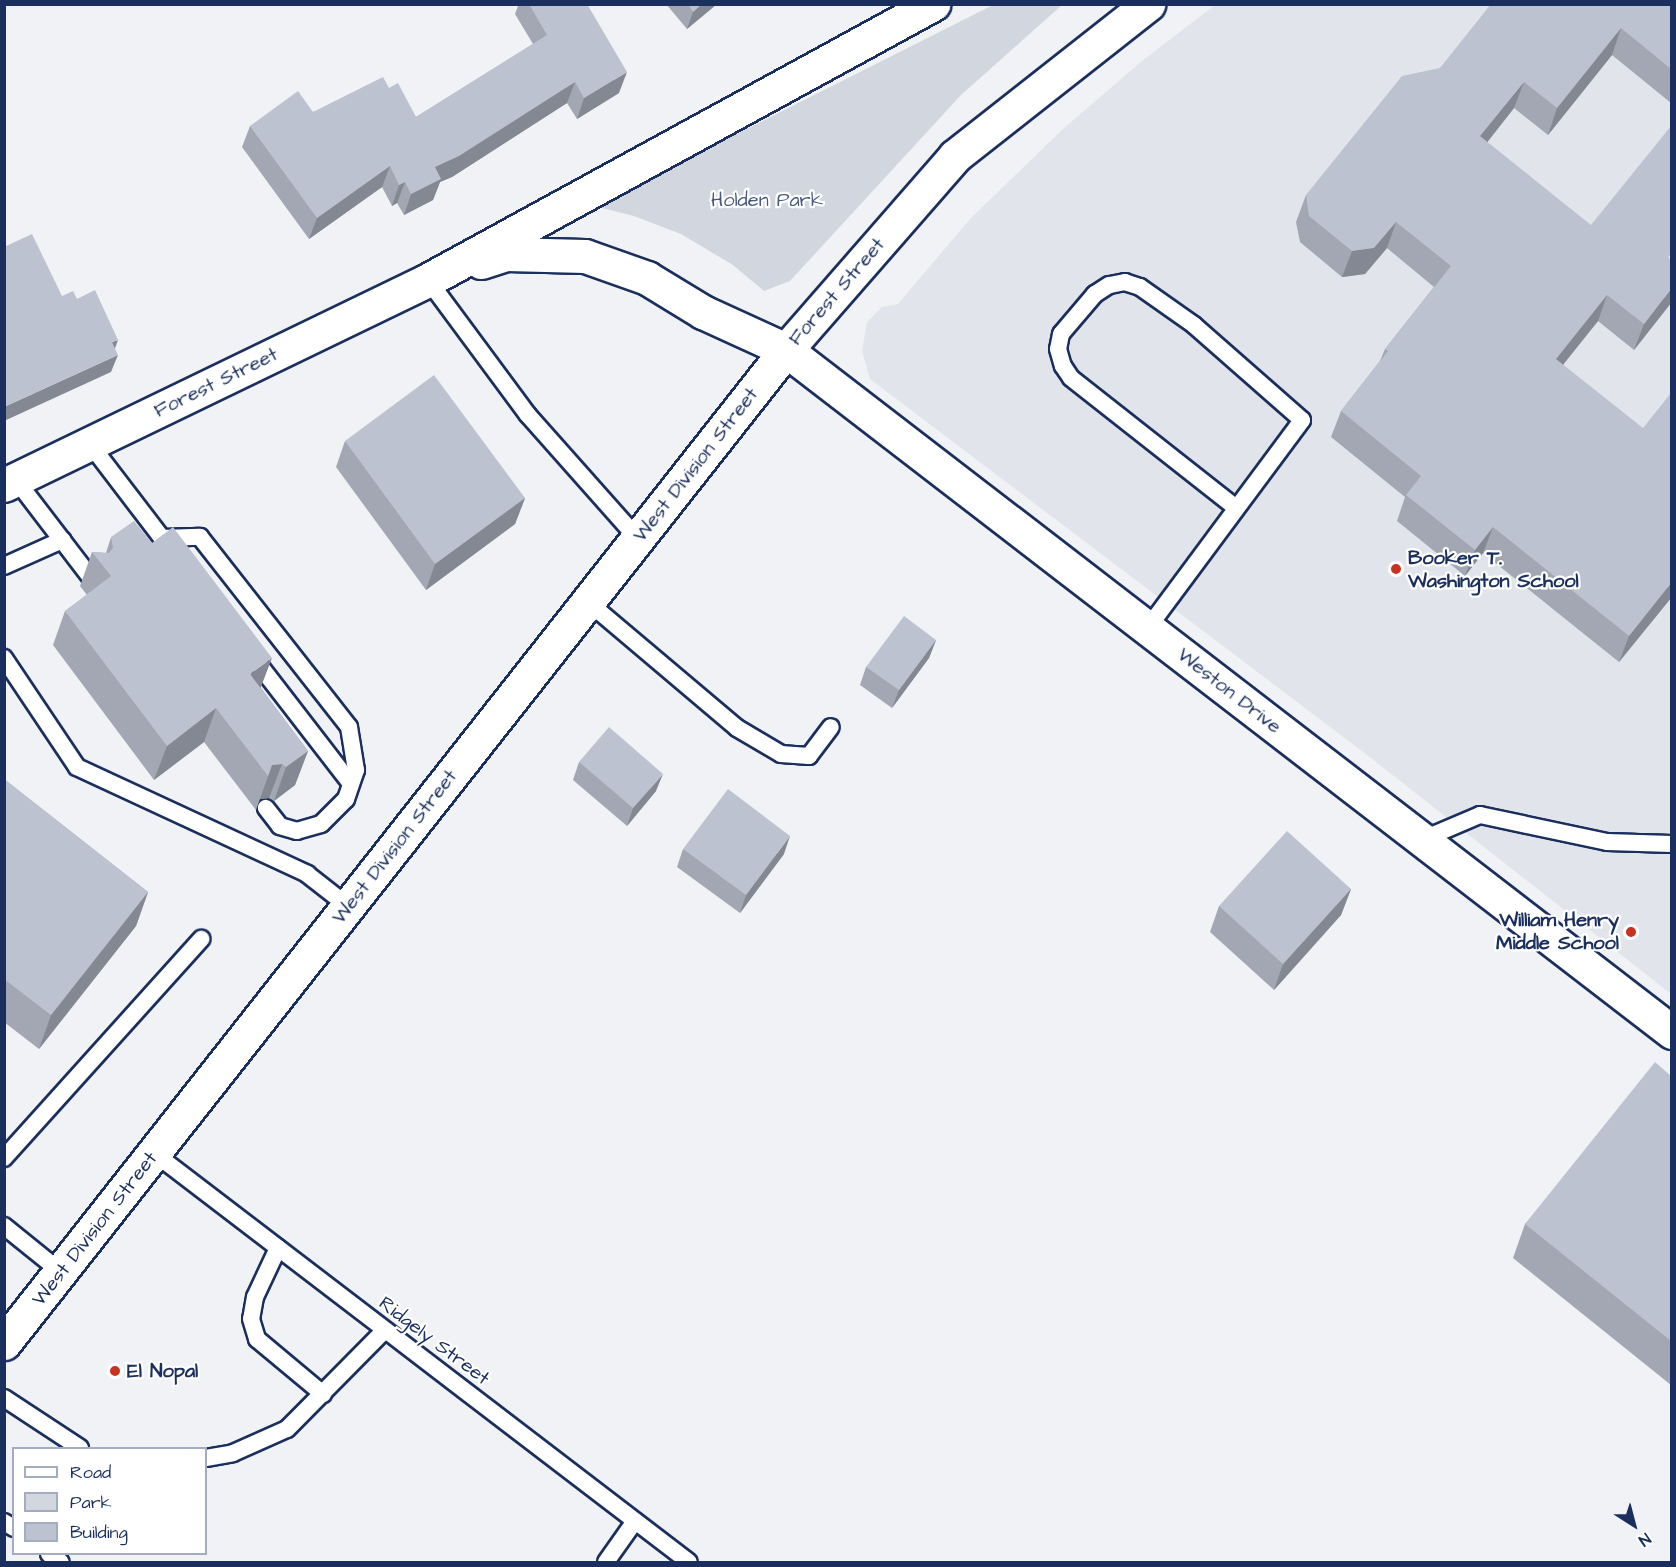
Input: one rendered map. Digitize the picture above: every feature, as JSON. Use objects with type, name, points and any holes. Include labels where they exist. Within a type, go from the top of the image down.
[{"type":"main road","name":"Forest Street","points":[[10,482],[428,280],[933,4]]},
{"type":"main road","name":"Forest Street","points":[[428,280],[506,254],[585,256],[647,278],[703,312],[786,350],[955,156],[1148,4]]},
{"type":"main road","name":"West Division Street","points":[[4,1343],[786,350]]},
{"type":"main road","name":"Weston Drive","points":[[786,350],[1671,1032]]},
{"type":"lane","points":[[428,280],[528,415],[638,539]]},
{"type":"lane","points":[[1148,629],[1235,507],[1302,420],[1194,325],[1140,287],[1125,282],[1109,285],[1095,294],[1061,334],[1058,349],[1063,366],[1071,378],[1235,507]]},
{"type":"lane","points":[[90,444],[176,557]]},
{"type":"lane","points":[[10,482],[62,540],[90,578]]},
{"type":"lane","points":[[162,538],[200,537],[349,726],[356,770],[346,799],[321,824],[297,831],[280,826],[266,808]]},
{"type":"lane","points":[[4,566],[62,540]]},
{"type":"lane","points":[[588,602],[737,728],[781,754],[809,756],[831,727]]},
{"type":"lane","points":[[242,642],[351,784]]},
{"type":"lane","points":[[4,658],[77,767],[307,874],[348,906]]},
{"type":"lane","points":[[1421,840],[1480,815],[1607,842],[1671,844]]},
{"type":"lane","points":[[4,1158],[201,939]]},
{"type":"lane","name":"Ridgely Street","points":[[154,1153],[689,1563]]},
{"type":"lane","points":[[4,1226],[61,1272]]},
{"type":"lane","points":[[278,1248],[255,1297],[251,1318],[257,1340],[323,1394]]},
{"type":"lane","points":[[207,1458],[233,1453],[287,1429],[385,1330]]},
{"type":"lane","points":[[4,1398],[77,1447]]},
{"type":"lane","points":[[606,1563],[635,1521]]},
{"type":"shaded area","name":"Booker T. Washington School","points":[[1215,5],[1671,5],[1671,994],[1371,758],[870,379],[862,351],[867,322],[882,307],[898,304],[970,219],[1063,129],[1142,61]]},
{"type":"green space","name":"Holden Park","points":[[993,5],[1062,5],[961,95],[790,281],[764,291],[733,265],[681,234],[634,216],[594,206]]},
{"type":"building","points":[[529,4],[587,4],[627,72],[584,98],[575,82],[459,156],[435,167],[441,179],[411,194],[405,182],[399,185],[390,166],[317,218],[250,126],[298,91],[313,112],[383,77],[389,88],[398,83],[416,117],[547,35]]},
{"type":"building","points":[[688,4],[702,4],[693,12]]},
{"type":"building","points":[[1491,4],[1671,4],[1671,69],[1621,28],[1557,108],[1524,82],[1480,136],[1591,225],[1671,126],[1671,254],[1668,257],[1671,260],[1671,289],[1644,324],[1607,295],[1556,359],[1643,428],[1671,393],[1671,583],[1629,636],[1493,527],[1475,550],[1406,495],[1421,476],[1341,411],[1388,351],[1385,349],[1451,266],[1396,222],[1374,248],[1352,251],[1309,216],[1306,195],[1402,76],[1440,68]]},
{"type":"building","points":[[32,234],[62,296],[73,291],[77,299],[95,290],[118,340],[112,342],[118,355],[4,407],[4,247]]},
{"type":"building","points":[[434,375],[525,498],[435,564],[345,441]]},
{"type":"building","points":[[134,521],[152,543],[173,527],[272,658],[250,674],[308,751],[286,767],[282,764],[272,765],[268,776],[216,708],[167,746],[65,611],[111,576],[92,552],[109,553],[113,548],[111,537]]},
{"type":"building","points":[[904,616],[936,640],[899,690],[866,667]]},
{"type":"building","points":[[609,727],[663,774],[633,808],[579,762]]},
{"type":"building","points":[[4,779],[148,892],[51,1015],[4,979]]},
{"type":"building","points":[[728,789],[790,836],[746,895],[683,849]]},
{"type":"building","points":[[1287,831],[1351,889],[1283,964],[1219,906]]},
{"type":"building","points":[[1655,1062],[1671,1076],[1671,1341],[1525,1224]]},
{"type":"place","name":"Booker T. Washington School","points":[[1396,569]]},
{"type":"place","name":"William Henry Middle School","points":[[1631,932]]},
{"type":"place","name":"El Nopal","points":[[115,1371]]}]
